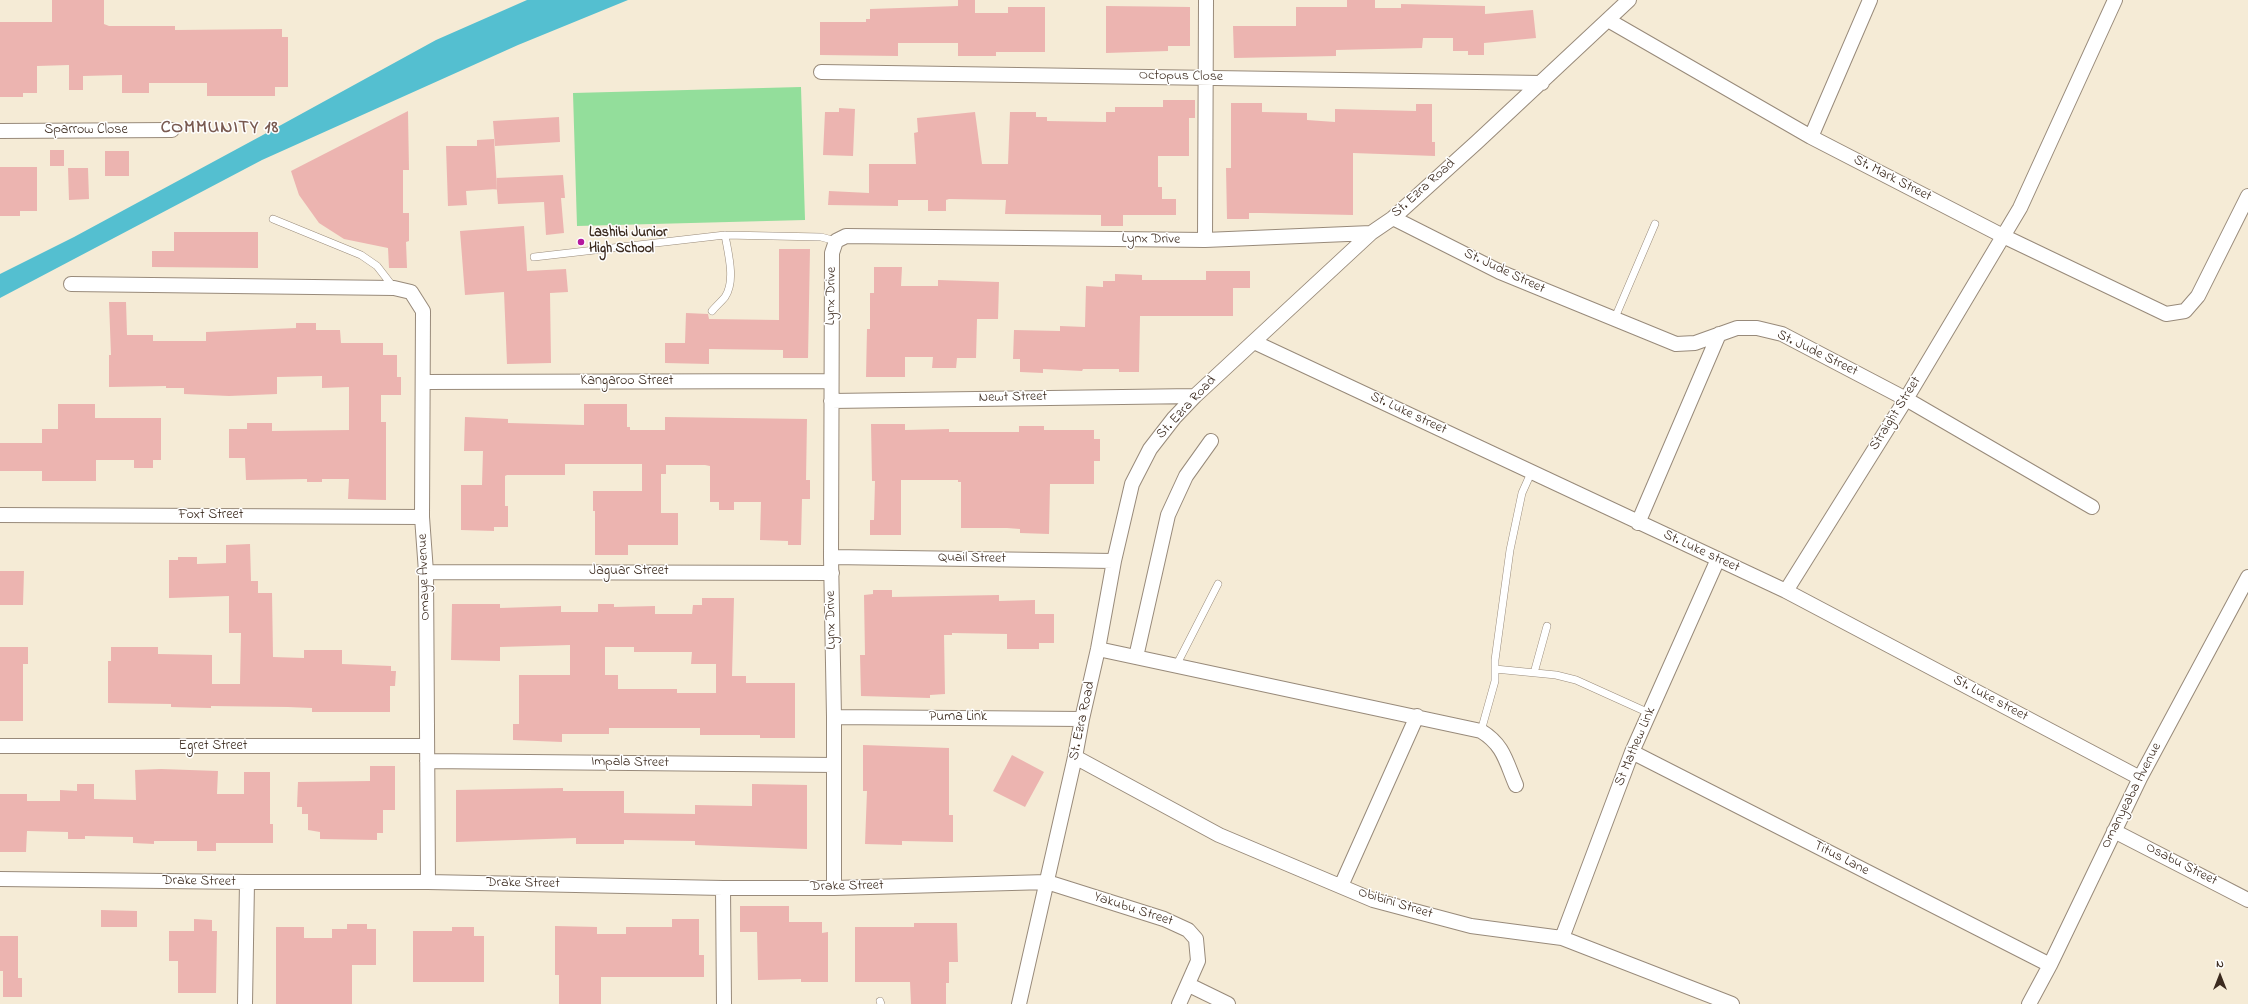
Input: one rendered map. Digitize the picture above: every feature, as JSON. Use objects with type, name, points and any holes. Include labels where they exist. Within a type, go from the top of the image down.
[{"type":"street","points":[[1205,240],[1206,0]]},
{"type":"street","name":"St. Ezra Road","points":[[1019,1004],[1075,757],[1098,649],[1114,561],[1135,477],[1150,449],[1174,418],[1195,396],[1371,233],[1393,218],[1542,82],[1629,0]]},
{"type":"street","points":[[1810,137],[1870,0]]},
{"type":"street","name":"Straight Street","points":[[1786,591],[1906,399],[2020,208],[2115,0]]},
{"type":"street","name":"St. Mark Street","points":[[1608,20],[1810,137],[2003,236],[2166,314],[2185,311],[2198,296],[2248,196]]},
{"type":"street","name":"Octopus Close","points":[[821,72],[1542,82]]},
{"type":"street","name":"Sparrow Close","points":[[0,131],[172,130]]},
{"type":"street","name":"St. Jude Street","points":[[1393,218],[1500,272],[1614,320],[1676,344],[1695,343],[1737,328],[1757,328],[1782,334],[1906,399],[2092,506]]},
{"type":"street","name":"Lynx Drive","points":[[834,888],[834,717],[830,382],[832,253],[836,241],[846,236],[1205,240],[1371,233]]},
{"type":"street","name":"Omaye Avenue","points":[[71,284],[394,288],[411,292],[423,311],[422,517],[426,572],[426,761],[428,882]]},
{"type":"street","points":[[1638,523],[1719,334]]},
{"type":"street","name":"St. Luke street","points":[[1254,342],[1531,473],[1786,591],[2140,778]]},
{"type":"street","name":"Kangaroo Street","points":[[423,382],[830,382]]},
{"type":"street","name":"Newt Street","points":[[831,401],[1195,396]]},
{"type":"street","points":[[1136,657],[1168,515],[1186,476],[1211,441]]},
{"type":"street","name":"Foxt Street","points":[[0,515],[422,517]]},
{"type":"street","name":"Quail Street","points":[[831,557],[1114,561]]},
{"type":"street","name":"St Mathew Link","points":[[1562,938],[1632,752],[1718,559]]},
{"type":"street","name":"Jaguar Street","points":[[426,572],[832,573]]},
{"type":"street","name":"Omanyeaba Avenue","points":[[2029,1004],[2050,965],[2140,778],[2244,593],[2248,577]]},
{"type":"street","points":[[1098,649],[1417,716],[1480,732],[1494,739],[1499,745],[1516,786]]},
{"type":"street","points":[[1341,886],[1417,716]]},
{"type":"street","name":"Puma Link","points":[[834,717],[1082,719]]},
{"type":"street","name":"Egret Street","points":[[0,746],[426,746]]},
{"type":"street","name":"Titus Lane","points":[[1632,752],[2050,965]]},
{"type":"street","name":"Obibini Street","points":[[1075,757],[1219,834],[1373,900],[1471,926],[1562,938],[1732,1004]]},
{"type":"street","name":"Impala Street","points":[[426,761],[834,765]]},
{"type":"street","name":"Osabu Street","points":[[2114,831],[2248,900]]},
{"type":"street","name":"Drake Street","points":[[0,879],[247,882],[428,882],[722,888],[834,888],[1047,882]]},
{"type":"street","points":[[245,1004],[247,882]]},
{"type":"street","name":"Yakubu Street","points":[[1047,882],[1164,919],[1188,930],[1196,939],[1198,961],[1189,985],[1179,1004]]},
{"type":"street","points":[[722,888],[724,1004]]},
{"type":"street","points":[[1189,985],[1228,1004]]},
{"type":"lane","points":[[273,219],[360,255],[377,266],[394,288]]},
{"type":"lane","points":[[1614,320],[1655,224]]},
{"type":"lane","points":[[534,257],[725,235],[821,237],[836,241]]},
{"type":"lane","points":[[712,311],[725,296],[728,287],[730,270],[725,235]]},
{"type":"lane","points":[[1480,732],[1492,695],[1510,550],[1522,493],[1531,473]]},
{"type":"lane","points":[[1176,666],[1218,584]]},
{"type":"lane","points":[[1534,673],[1547,626]]},
{"type":"lane","points":[[1495,669],[1556,675],[1576,680],[1649,714]]},
{"type":"green space","points":[[801,87],[805,220],[577,226],[573,93]]},
{"type":"water","points":[[527,0],[628,0],[518,45],[262,160],[0,298],[0,274],[74,237],[436,40]]},
{"type":"building","points":[[52,0],[104,0],[104,24],[109,26],[175,26],[175,30],[282,29],[282,37],[288,37],[288,87],[275,87],[275,96],[207,96],[207,83],[149,83],[149,93],[122,93],[122,75],[83,76],[83,90],[69,90],[69,65],[37,66],[37,93],[23,93],[23,97],[0,97],[0,22],[52,22]]},
{"type":"building","points":[[958,0],[975,0],[975,13],[1008,13],[1008,7],[1045,7],[1045,52],[996,52],[996,56],[958,56],[958,43],[898,43],[898,56],[820,55],[820,22],[866,22],[866,19],[870,19],[870,9],[958,6]]},
{"type":"building","points":[[1347,0],[1375,0],[1375,8],[1401,8],[1401,4],[1485,6],[1485,14],[1533,10],[1536,38],[1484,43],[1484,55],[1468,55],[1468,51],[1453,51],[1453,38],[1423,38],[1422,48],[1336,50],[1336,56],[1234,58],[1233,26],[1296,26],[1296,7],[1347,7]]},
{"type":"building","points":[[1106,6],[1190,7],[1190,46],[1168,46],[1168,51],[1106,53]]},
{"type":"building","points":[[1163,100],[1195,100],[1195,118],[1189,118],[1189,156],[1158,156],[1158,187],[1162,187],[1162,199],[1176,199],[1176,215],[1123,215],[1123,226],[1101,226],[1101,215],[1005,214],[1006,200],[949,199],[946,200],[946,211],[928,211],[928,200],[898,200],[898,206],[828,205],[829,191],[869,193],[869,164],[916,164],[914,133],[918,132],[917,118],[975,112],[982,164],[1008,164],[1010,112],[1036,112],[1036,117],[1047,117],[1047,121],[1106,122],[1106,112],[1115,112],[1115,107],[1163,107]]},
{"type":"building","points":[[1231,103],[1262,103],[1262,112],[1307,113],[1307,120],[1335,122],[1335,109],[1416,111],[1416,104],[1432,104],[1432,142],[1435,142],[1435,156],[1353,153],[1353,215],[1249,213],[1249,219],[1227,219],[1226,168],[1231,168]]},
{"type":"building","points":[[839,108],[855,109],[853,156],[823,155],[825,112],[839,112]]},
{"type":"building","points":[[408,111],[409,170],[403,170],[403,213],[409,213],[409,241],[406,242],[407,268],[389,268],[388,248],[344,239],[319,223],[299,195],[291,171]]},
{"type":"building","points":[[559,117],[560,142],[495,146],[493,121]]},
{"type":"building","points":[[494,139],[497,189],[466,191],[467,205],[448,206],[446,146],[477,146],[477,140]]},
{"type":"building","points":[[50,150],[64,150],[64,166],[50,166]]},
{"type":"building","points":[[105,151],[129,151],[129,176],[105,176]]},
{"type":"building","points":[[0,167],[37,167],[37,211],[20,211],[20,216],[0,216]]},
{"type":"building","points":[[68,168],[88,168],[89,199],[69,200]]},
{"type":"building","points":[[563,175],[565,198],[561,198],[564,233],[546,235],[544,202],[498,204],[496,178]]},
{"type":"building","points":[[524,226],[527,271],[566,269],[568,292],[550,293],[551,363],[507,364],[504,292],[465,295],[460,231]]},
{"type":"building","points":[[174,232],[258,232],[258,268],[152,267],[152,251],[174,251]]},
{"type":"building","points":[[779,249],[810,249],[808,358],[783,358],[783,350],[709,349],[709,364],[665,363],[665,343],[685,343],[686,313],[708,314],[709,319],[779,320]]},
{"type":"building","points":[[874,267],[902,267],[901,286],[938,286],[938,280],[999,282],[998,319],[977,319],[976,358],[957,358],[956,368],[932,368],[933,357],[905,357],[905,377],[866,377],[867,329],[870,329],[870,293],[874,293]]},
{"type":"building","points":[[1206,271],[1250,271],[1250,288],[1233,288],[1233,316],[1140,316],[1139,372],[1119,372],[1119,369],[1083,369],[1082,371],[1043,369],[1043,373],[1020,372],[1020,359],[1013,359],[1014,330],[1060,331],[1060,326],[1085,327],[1086,286],[1103,287],[1103,281],[1115,281],[1115,274],[1142,275],[1142,280],[1206,280]]},
{"type":"building","points":[[109,302],[126,302],[127,335],[153,335],[153,341],[206,341],[206,332],[296,328],[296,323],[316,323],[316,330],[340,330],[341,343],[383,343],[383,355],[397,355],[397,377],[401,377],[401,395],[381,395],[381,422],[386,422],[386,500],[348,499],[349,479],[322,479],[322,482],[307,482],[307,479],[246,480],[245,458],[229,458],[229,429],[247,429],[247,423],[272,423],[272,431],[349,430],[349,387],[322,388],[322,376],[277,377],[277,394],[229,396],[184,394],[184,388],[166,388],[166,386],[109,387],[109,355],[111,355]]},
{"type":"building","points":[[58,404],[95,404],[95,418],[161,418],[161,460],[153,460],[153,468],[134,468],[134,460],[96,460],[96,481],[42,481],[42,471],[0,471],[0,443],[42,443],[42,429],[58,429]]},
{"type":"building","points":[[584,404],[627,404],[627,427],[630,427],[630,430],[665,430],[665,417],[807,419],[806,480],[810,480],[810,499],[802,499],[801,545],[788,545],[788,541],[760,540],[761,502],[734,502],[734,510],[719,510],[719,502],[710,502],[710,466],[705,465],[666,465],[666,474],[661,474],[661,513],[678,513],[678,545],[628,545],[628,555],[595,555],[595,511],[593,511],[593,491],[642,491],[642,464],[565,464],[565,475],[507,475],[505,476],[505,506],[508,506],[508,527],[494,527],[494,531],[461,530],[461,485],[482,485],[483,451],[464,451],[465,417],[508,419],[508,423],[584,425]]},
{"type":"building","points":[[871,424],[905,424],[905,430],[949,429],[949,432],[1019,432],[1019,426],[1044,426],[1044,430],[1094,430],[1094,439],[1100,439],[1100,461],[1094,461],[1094,484],[1050,484],[1049,534],[1020,533],[1020,529],[1007,528],[961,528],[961,482],[958,482],[958,480],[901,480],[901,535],[870,535],[870,520],[874,520],[875,481],[872,481]]},
{"type":"building","points":[[250,544],[251,581],[258,581],[258,593],[272,593],[273,657],[304,658],[304,650],[342,650],[342,664],[391,666],[391,671],[396,671],[395,686],[390,686],[390,712],[312,712],[312,708],[211,706],[211,708],[171,707],[171,704],[108,703],[108,661],[111,661],[111,647],[158,647],[158,654],[212,655],[212,684],[240,684],[241,633],[229,633],[229,596],[169,598],[169,560],[178,560],[178,557],[197,557],[197,564],[226,563],[226,545]]},
{"type":"building","points":[[0,571],[24,571],[23,605],[0,605]]},
{"type":"building","points":[[873,590],[892,590],[892,597],[999,595],[999,601],[1035,600],[1035,614],[1054,614],[1054,643],[1039,643],[1039,649],[1007,649],[1007,634],[952,633],[952,635],[944,635],[945,694],[930,695],[930,698],[861,696],[860,655],[865,655],[864,595],[873,594]]},
{"type":"building","points":[[702,598],[734,598],[732,676],[746,676],[746,683],[795,683],[795,738],[760,738],[760,735],[700,735],[700,728],[609,728],[609,734],[562,734],[562,742],[513,740],[513,724],[519,724],[519,675],[570,675],[570,645],[500,647],[500,661],[451,660],[452,604],[500,604],[500,608],[561,606],[561,612],[598,612],[598,604],[614,604],[614,607],[655,606],[655,614],[692,614],[693,605],[702,605]],"holes":[[[605,647],[634,647],[634,652],[692,652],[691,664],[716,664],[716,693],[677,693],[677,689],[618,689],[618,675],[605,675]]]},
{"type":"building","points":[[0,647],[28,647],[28,664],[23,664],[23,721],[0,721]]},
{"type":"building","points":[[863,745],[949,748],[949,815],[953,815],[953,842],[902,841],[902,845],[865,844],[867,791],[863,791]]},
{"type":"building","points":[[1012,755],[1044,772],[1025,807],[993,791]]},
{"type":"building","points":[[370,766],[395,766],[395,810],[383,810],[383,833],[377,833],[377,840],[320,839],[320,832],[308,830],[308,814],[302,814],[302,807],[297,807],[298,782],[370,781]]},
{"type":"building","points":[[161,769],[218,771],[217,794],[244,794],[244,772],[270,772],[270,824],[273,824],[273,843],[216,843],[216,851],[197,851],[197,841],[154,841],[154,844],[133,843],[133,837],[85,836],[85,839],[68,839],[68,832],[27,831],[26,852],[0,852],[0,794],[27,794],[27,801],[60,801],[60,790],[77,791],[77,784],[94,784],[94,799],[136,800],[135,770]]},
{"type":"building","points":[[752,784],[807,785],[807,849],[695,845],[695,841],[624,840],[624,844],[576,844],[576,838],[456,842],[456,790],[563,788],[563,791],[624,791],[624,813],[695,814],[695,805],[752,806]]},
{"type":"building","points":[[740,906],[789,906],[789,922],[822,922],[822,933],[828,932],[828,982],[801,982],[801,979],[758,980],[757,932],[740,932]]},
{"type":"building","points":[[101,910],[137,911],[137,927],[101,927]]},
{"type":"building","points":[[194,919],[212,920],[212,931],[217,931],[216,993],[178,993],[178,961],[169,961],[169,931],[194,931]]},
{"type":"building","points":[[672,919],[699,919],[699,955],[704,955],[704,977],[601,977],[601,1004],[559,1004],[559,975],[555,975],[555,926],[597,927],[597,934],[626,934],[626,927],[672,927]]},
{"type":"building","points":[[914,923],[957,923],[958,962],[949,962],[949,983],[946,983],[946,1004],[911,1004],[910,982],[855,982],[855,927],[914,927]]},
{"type":"building","points":[[347,924],[367,924],[367,929],[376,929],[376,965],[352,965],[352,1004],[276,1004],[276,927],[304,927],[304,938],[332,938],[332,929],[347,929]]},
{"type":"building","points":[[452,927],[474,927],[474,936],[484,936],[484,982],[413,982],[413,931],[452,931]]},
{"type":"building","points":[[0,936],[18,936],[18,978],[22,978],[22,997],[3,997],[3,971],[0,971]]},
{"type":"place","name":"Lashibi Junior High School","points":[[581,242]]},
{"type":"district","name":"COMMUNITY 18","points":[[220,129]]}]
